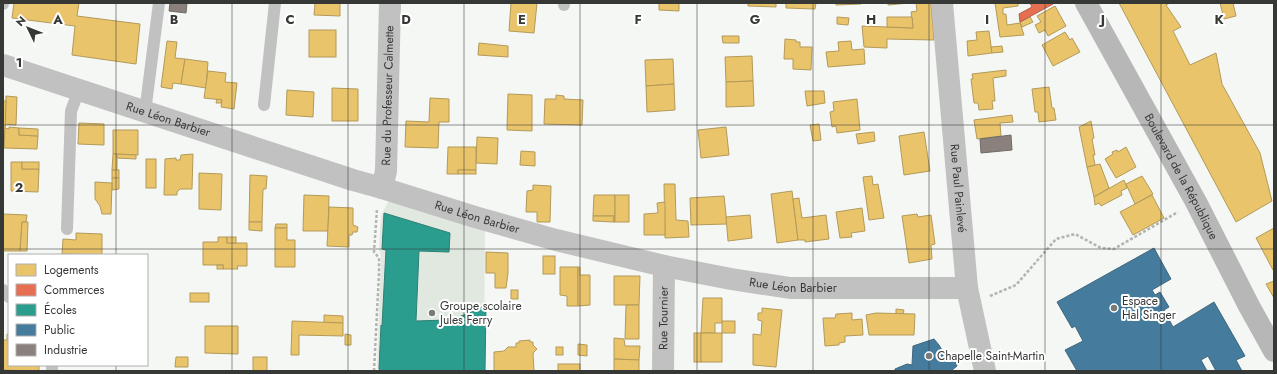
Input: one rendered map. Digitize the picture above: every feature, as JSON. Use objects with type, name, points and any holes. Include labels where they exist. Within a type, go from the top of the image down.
[{"type":"street","name":"Rue du Professeur Calmette","points":[[382,188],[386,171],[390,3]]},
{"type":"street","name":"Rue Paul Painlevé","points":[[942,3],[969,296],[985,371]]},
{"type":"street","name":"Boulevard de la République","points":[[1086,3],[1196,202],[1249,306],[1274,351]]},
{"type":"street","name":"Rue Léon Barbier","points":[[3,65],[353,180],[556,240],[664,266],[731,280],[790,288],[969,296]]},
{"type":"street","name":"Rue Tournier","points":[[663,371],[664,266]]},
{"type":"lane","points":[[145,112],[159,3]]},
{"type":"lane","points":[[264,105],[275,3]]},
{"type":"lane","points":[[67,229],[71,111],[79,90]]},
{"type":"path","points":[[374,371],[379,273],[378,258],[374,252],[377,212],[382,188]]},
{"type":"path","points":[[969,296],[1016,285],[1056,239],[1075,234],[1101,248],[1114,249],[1196,202]]},
{"type":"shaded area","name":"Groupe scolaire Jules Ferry","points":[[390,198],[485,226],[484,371],[377,371],[381,216]]},
{"type":"building: Logements","points":[[14,3],[79,3],[77,16],[140,24],[136,64],[72,55],[75,26],[12,18]]},
{"type":"building: Logements","points":[[315,3],[340,3],[340,16],[314,15]]},
{"type":"building: Logements","points":[[511,3],[537,3],[534,33],[509,31]]},
{"type":"building: Logements","points":[[659,3],[679,3],[679,11],[659,10]]},
{"type":"building: Logements","points":[[748,3],[776,3],[776,7],[748,6]]},
{"type":"building: Logements","points":[[786,3],[816,3],[815,9],[786,8]]},
{"type":"building: Logements","points":[[836,3],[861,3],[861,4],[836,5]]},
{"type":"building: Logements","points":[[888,3],[909,3],[888,5]]},
{"type":"building: Logements","points":[[916,3],[931,3],[934,40],[887,39],[887,48],[864,47],[862,26],[913,28],[911,12],[917,11]]},
{"type":"building: Logements","points":[[995,3],[1018,3],[1018,6],[1003,8],[1003,14],[1006,14],[1007,25],[1020,23],[1024,35],[1000,37]]},
{"type":"building: Logements","points":[[1119,3],[1170,3],[1166,5],[1181,27],[1173,31],[1190,65],[1216,53],[1222,84],[1260,153],[1272,201],[1236,222]]},
{"type":"building: Logements","points":[[1220,3],[1233,3],[1236,16],[1224,19]]},
{"type":"building: Logements","points":[[1055,6],[1066,26],[1048,36],[1045,30],[1039,33],[1035,25],[1041,22],[1037,16]]},
{"type":"building: Logements","points":[[837,17],[849,18],[848,25],[837,24]]},
{"type":"building: Logements","points":[[887,17],[912,17],[913,28],[887,27]]},
{"type":"building: Logements","points":[[1030,17],[1033,22],[1022,27],[1020,22]]},
{"type":"building: Logements","points":[[309,30],[336,30],[336,57],[309,57]]},
{"type":"building: Logements","points":[[989,31],[992,53],[968,56],[967,41],[977,40],[976,32]]},
{"type":"building: Logements","points":[[1065,32],[1070,40],[1072,38],[1080,52],[1053,66],[1042,45]]},
{"type":"building: Logements","points":[[722,36],[739,36],[739,43],[723,43]]},
{"type":"building: Logements","points":[[785,39],[800,42],[800,47],[812,47],[811,70],[793,69],[793,59],[784,59]]},
{"type":"building: Logements","points":[[167,41],[177,42],[175,58],[185,59],[181,84],[173,83],[172,89],[161,87]]},
{"type":"building: Logements","points":[[851,41],[852,50],[864,49],[865,64],[828,67],[826,52],[839,51],[838,42]]},
{"type":"building: Logements","points":[[479,43],[508,46],[508,57],[478,55]]},
{"type":"building: Logements","points":[[1002,46],[1003,52],[992,53],[991,47]]},
{"type":"building: Logements","points":[[752,56],[753,81],[726,82],[725,57]]},
{"type":"building: Logements","points":[[185,59],[208,62],[206,88],[181,84]]},
{"type":"building: Logements","points":[[673,59],[674,84],[646,86],[645,60]]},
{"type":"building: Logements","points":[[1006,70],[1006,76],[993,78],[995,101],[992,101],[993,109],[979,110],[978,103],[974,103],[971,79],[973,79],[972,74]]},
{"type":"building: Logements","points":[[208,71],[226,73],[225,82],[237,83],[234,109],[221,107],[222,100],[204,98]]},
{"type":"building: Logements","points":[[753,81],[754,106],[726,107],[726,82]]},
{"type":"building: Logements","points":[[674,84],[675,110],[647,112],[646,86]]},
{"type":"building: Logements","points":[[1049,87],[1052,108],[1054,108],[1056,120],[1039,122],[1038,112],[1035,112],[1032,89]]},
{"type":"building: Logements","points":[[332,88],[358,89],[358,121],[332,121]]},
{"type":"building: Logements","points":[[287,90],[314,92],[313,117],[286,115]]},
{"type":"building: Logements","points":[[805,91],[824,91],[825,103],[807,106]]},
{"type":"building: Logements","points":[[508,94],[532,95],[532,131],[507,130]]},
{"type":"building: Logements","points":[[556,95],[564,96],[564,99],[583,100],[582,125],[544,124],[545,99],[556,99]]},
{"type":"building: Logements","points":[[6,96],[17,97],[16,125],[5,124]]},
{"type":"building: Logements","points":[[430,98],[449,99],[449,122],[439,122],[438,148],[405,147],[406,121],[429,122]]},
{"type":"building: Logements","points":[[217,99],[222,100],[221,103],[216,103]]},
{"type":"building: Logements","points":[[857,99],[860,130],[837,133],[836,126],[832,127],[830,112],[834,111],[833,102]]},
{"type":"building: Logements","points":[[3,101],[6,101],[5,137],[3,137]]},
{"type":"building: Logements","points":[[1012,115],[1013,122],[1000,123],[1001,136],[977,139],[974,120]]},
{"type":"building: Logements","points":[[1091,121],[1094,138],[1092,139],[1095,165],[1087,167],[1079,127]]},
{"type":"building: Logements","points":[[79,123],[104,124],[104,145],[78,144]]},
{"type":"building: Logements","points":[[819,124],[821,140],[813,141],[810,125]]},
{"type":"building: Logements","points":[[9,127],[19,128],[19,135],[38,136],[37,149],[4,148],[5,128],[9,129]]},
{"type":"building: Logements","points":[[726,127],[729,155],[701,158],[698,130]]},
{"type":"building: Logements","points":[[19,128],[38,129],[38,136],[19,135]]},
{"type":"building: Logements","points":[[113,130],[138,130],[138,155],[113,154]]},
{"type":"building: Logements","points":[[874,132],[875,141],[858,144],[856,134]]},
{"type":"building: Logements","points":[[924,132],[930,171],[904,175],[899,136]]},
{"type":"building: Logements","points":[[477,137],[498,138],[497,164],[476,163]]},
{"type":"building: Logements","points":[[448,147],[476,147],[476,170],[458,170],[458,174],[447,174]]},
{"type":"building: Logements","points":[[1126,147],[1136,167],[1116,178],[1105,159],[1113,154],[1112,152],[1117,150],[1118,152]]},
{"type":"building: Logements","points":[[521,151],[535,152],[535,166],[520,165]]},
{"type":"building: Logements","points":[[113,154],[117,154],[117,170],[112,170]]},
{"type":"building: Logements","points":[[117,154],[136,155],[136,159],[117,158]]},
{"type":"building: Logements","points":[[193,154],[192,189],[180,189],[177,192],[177,195],[164,195],[165,159],[176,158],[176,160],[180,160],[181,155]]},
{"type":"building: Logements","points":[[146,159],[156,159],[156,188],[146,188]]},
{"type":"building: Logements","points":[[11,162],[22,162],[22,169],[39,169],[38,192],[11,191]]},
{"type":"building: Logements","points":[[22,162],[39,162],[39,169],[22,169]]},
{"type":"building: Logements","points":[[1100,164],[1109,188],[1094,197],[1087,167]]},
{"type":"building: Logements","points":[[112,170],[119,170],[119,178],[112,178]]},
{"type":"building: Logements","points":[[458,170],[476,170],[476,174],[458,174]]},
{"type":"building: Logements","points":[[199,173],[222,174],[221,210],[199,209]]},
{"type":"building: Logements","points":[[250,175],[267,176],[266,189],[263,189],[262,222],[249,222]]},
{"type":"building: Logements","points":[[872,176],[873,185],[878,184],[884,218],[869,220],[863,177]]},
{"type":"building: Logements","points":[[1142,176],[1153,194],[1135,204],[1126,184]]},
{"type":"building: Logements","points":[[112,178],[119,178],[119,189],[112,190]]},
{"type":"building: Logements","points":[[1124,180],[1127,188],[1121,191],[1122,195],[1101,206],[1099,203],[1095,205],[1094,197]]},
{"type":"building: Logements","points":[[95,182],[112,183],[111,214],[102,214],[100,206],[95,199]]},
{"type":"building: Logements","points":[[664,184],[675,184],[676,220],[688,221],[689,237],[665,238]]},
{"type":"building: Logements","points":[[533,185],[551,186],[550,222],[537,222],[537,212],[526,212],[527,191],[533,190]]},
{"type":"building: Logements","points":[[792,191],[798,240],[777,243],[771,194]]},
{"type":"building: Logements","points":[[304,195],[329,196],[328,231],[303,231]]},
{"type":"building: Logements","points":[[594,195],[615,195],[615,222],[613,222],[614,216],[593,216]]},
{"type":"building: Logements","points":[[615,195],[629,195],[629,222],[615,222]]},
{"type":"building: Logements","points":[[1152,195],[1164,218],[1133,235],[1120,212]]},
{"type":"building: Logements","points":[[724,196],[727,224],[691,225],[690,198]]},
{"type":"building: Logements","points":[[799,198],[802,218],[826,215],[829,239],[805,242],[805,240],[798,240],[793,199]]},
{"type":"building: Logements","points":[[665,202],[665,235],[644,235],[644,214],[658,213],[657,203]]},
{"type":"building: Logements","points":[[329,207],[353,208],[353,225],[358,227],[357,232],[353,232],[352,235],[349,235],[349,247],[327,246]]},
{"type":"building: Logements","points":[[862,208],[865,231],[851,233],[852,237],[840,238],[836,212]]},
{"type":"building: Logements","points":[[3,214],[27,215],[26,222],[22,222],[20,251],[3,251]]},
{"type":"building: Logements","points":[[917,214],[918,217],[931,215],[935,244],[931,245],[932,259],[909,263],[902,216]]},
{"type":"building: Logements","points":[[750,215],[752,238],[728,241],[726,217]]},
{"type":"building: Logements","points":[[593,216],[614,216],[613,222],[593,221]]},
{"type":"building: Logements","points":[[22,222],[28,222],[27,251],[20,251]]},
{"type":"building: Logements","points":[[249,222],[262,222],[262,231],[249,230]]},
{"type":"building: Logements","points":[[276,224],[287,224],[287,228],[275,228]]},
{"type":"building: Logements","points":[[275,228],[287,228],[287,240],[295,240],[295,267],[275,267]]},
{"type":"building: Logements","points":[[1274,228],[1274,269],[1273,270],[1256,238]]},
{"type":"building: Logements","points":[[76,233],[102,234],[102,254],[62,254],[63,239],[76,240]]},
{"type":"building: Logements","points":[[218,237],[227,237],[227,243],[247,243],[247,266],[237,266],[238,269],[223,269],[223,265],[203,265],[203,242],[218,242]]},
{"type":"building: Logements","points":[[227,237],[236,237],[236,243],[227,243]]},
{"type":"building: Logements","points":[[486,252],[508,253],[506,288],[495,288],[495,273],[486,273]]},
{"type":"building: Logements","points":[[543,256],[555,256],[555,274],[543,274]]},
{"type":"building: Logements","points":[[217,265],[223,265],[223,269],[217,269]]},
{"type":"building: Logements","points":[[560,267],[578,267],[578,306],[567,306],[567,296],[560,295]]},
{"type":"building: Logements","points":[[578,267],[580,267],[580,275],[590,275],[590,305],[578,306]]},
{"type":"building: Logements","points":[[614,276],[640,276],[639,305],[614,305]]},
{"type":"building: Logements","points":[[1274,281],[1274,298],[1266,284]]},
{"type":"building: Logements","points":[[511,290],[518,290],[518,299],[511,299]]},
{"type":"building: Logements","points":[[190,293],[209,293],[209,302],[190,302]]},
{"type":"building: Logements","points":[[703,298],[722,298],[722,323],[715,323],[715,333],[701,333]]},
{"type":"building: Logements","points":[[626,305],[639,305],[639,339],[625,339]]},
{"type":"building: Logements","points":[[762,308],[782,310],[776,367],[753,365],[753,334],[761,335],[762,321],[758,320],[758,313],[762,313]]},
{"type":"building: Logements","points":[[896,309],[904,310],[903,314],[896,314]]},
{"type":"building: Logements","points":[[852,313],[852,320],[862,319],[863,335],[845,336],[845,342],[839,343],[839,345],[825,346],[823,318],[835,318],[836,314]]},
{"type":"building: Logements","points":[[876,313],[915,314],[914,335],[869,335],[866,315]]},
{"type":"building: Logements","points":[[324,315],[343,316],[343,323],[324,323]]},
{"type":"building: Logements","points":[[292,321],[343,323],[343,336],[299,335],[299,355],[291,355]]},
{"type":"building: Logements","points":[[722,321],[735,321],[735,333],[722,333]]},
{"type":"building: Logements","points":[[205,326],[238,326],[238,354],[205,353]]},
{"type":"building: Logements","points":[[694,333],[701,333],[701,362],[694,362]]},
{"type":"building: Logements","points":[[701,333],[722,333],[722,362],[701,362]]},
{"type":"building: Logements","points":[[8,334],[8,366],[39,366],[39,371],[3,370],[3,340],[7,340]]},
{"type":"building: Logements","points":[[345,334],[351,335],[351,345],[345,345]]},
{"type":"building: Logements","points":[[614,338],[624,339],[625,346],[640,346],[639,360],[614,359]]},
{"type":"building: Logements","points":[[530,340],[530,342],[533,342],[533,345],[537,349],[533,353],[534,371],[494,371],[494,352],[504,351],[508,347],[516,347],[516,343],[519,343],[519,341]]},
{"type":"building: Logements","points":[[578,344],[587,345],[587,356],[578,355]]},
{"type":"building: Logements","points":[[556,347],[563,347],[563,355],[556,355]]},
{"type":"building: Logements","points":[[176,357],[188,357],[188,367],[175,367]]},
{"type":"building: Logements","points":[[253,357],[267,357],[267,371],[253,371]]},
{"type":"building: Logements","points":[[614,359],[639,360],[639,371],[614,371]]},
{"type":"building: Logements","points":[[558,364],[580,364],[580,371],[558,371]]},
{"type":"building: Commerces","points":[[1030,3],[1053,4],[1020,22],[1019,14],[1032,7]]},
{"type":"building: Écoles","points":[[384,213],[450,233],[449,252],[419,251],[416,321],[447,320],[459,317],[486,305],[485,371],[381,371],[379,369],[386,250],[382,249]]},
{"type":"building: Public","name":"Espace Hal Singer","points":[[1154,248],[1171,279],[1152,290],[1155,295],[1160,292],[1169,307],[1164,310],[1173,327],[1214,302],[1245,356],[1236,360],[1242,371],[1216,371],[1208,356],[1201,360],[1207,371],[1077,371],[1065,350],[1083,341],[1075,326],[1072,328],[1057,302]]},
{"type":"building: Public","name":"Chapelle Saint-Martin","points":[[934,339],[948,360],[955,359],[957,366],[951,371],[895,371],[895,369],[907,364],[912,365],[913,346]]},
{"type":"building: Industrie","points":[[170,3],[187,3],[186,13],[169,11]]},
{"type":"building: Industrie","points":[[1011,135],[1012,150],[981,153],[980,139]]},
{"type":"place","name":"Espace Hal Singer","points":[[1114,308]]},
{"type":"place","name":"Groupe scolaire Jules Ferry","points":[[432,313]]},
{"type":"place","name":"Chapelle Saint-Martin","points":[[929,356]]}]
